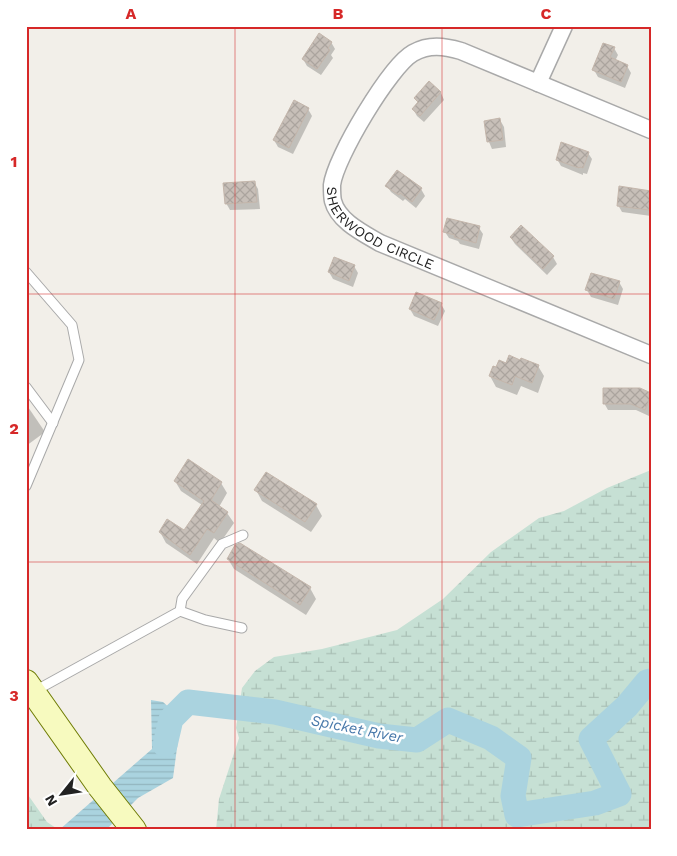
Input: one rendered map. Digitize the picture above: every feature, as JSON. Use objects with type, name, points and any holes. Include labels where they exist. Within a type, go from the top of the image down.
[{"type":"main road","points":[[30,687],[100,787],[129,824]]},
{"type":"street","points":[[538,83],[564,26]]},
{"type":"street","name":"SHERWOOD CIRCLE","points":[[651,130],[446,47],[431,47],[412,53],[392,73],[350,141],[332,185],[333,201],[341,216],[380,243],[651,355]]},
{"type":"lane","points":[[26,272],[72,325],[79,360],[26,486]]},
{"type":"lane","points":[[26,387],[53,423]]},
{"type":"lane","points":[[180,611],[182,599],[222,544],[243,535]]},
{"type":"lane","points":[[30,687],[180,611],[205,620],[242,628]]},
{"type":"green space","points":[[651,470],[651,830],[216,830],[219,799],[239,738],[236,728],[242,688],[255,671],[274,657],[322,649],[397,630],[443,599],[491,552],[539,518],[564,511],[607,488]]},
{"type":"green space","points":[[26,792],[47,822],[59,830],[26,830]]},
{"type":"water","points":[[151,700],[163,702],[181,718],[173,778],[138,798],[106,830],[59,830],[152,749]]},
{"type":"building","points":[[319,33],[332,42],[328,48],[330,50],[317,69],[302,59]]},
{"type":"building","points":[[603,43],[615,47],[610,57],[628,65],[621,82],[592,70]]},
{"type":"building","points":[[429,81],[441,92],[420,116],[412,109],[418,102],[414,98]]},
{"type":"building","points":[[294,100],[309,108],[289,148],[273,140]]},
{"type":"building","points":[[500,118],[503,140],[487,142],[484,121]]},
{"type":"building","points":[[561,142],[589,152],[583,168],[556,160]]},
{"type":"building","points":[[397,170],[422,188],[412,202],[400,193],[399,195],[385,186]]},
{"type":"building","points":[[255,181],[257,202],[225,204],[223,183]]},
{"type":"building","points":[[619,186],[651,191],[649,210],[617,206]]},
{"type":"building","points":[[447,218],[480,226],[476,243],[443,232]]},
{"type":"building","points":[[521,225],[554,256],[543,269],[510,237]]},
{"type":"building","points":[[334,257],[355,265],[349,281],[328,272]]},
{"type":"building","points":[[591,273],[620,281],[614,299],[585,290]]},
{"type":"building","points":[[416,292],[442,303],[434,320],[409,309]]},
{"type":"building","points":[[509,355],[539,365],[532,383],[515,376],[512,385],[489,376],[493,366],[496,367],[499,360],[506,363]]},
{"type":"building","points":[[603,388],[640,388],[651,393],[651,396],[645,410],[631,404],[603,404]]},
{"type":"building","points":[[188,459],[222,482],[211,500],[228,512],[214,533],[207,529],[190,555],[159,532],[167,519],[184,530],[204,501],[174,481]]},
{"type":"building","points":[[266,472],[317,504],[305,522],[254,490]]},
{"type":"building","points":[[240,543],[311,587],[300,605],[227,559],[235,545]]},
{"type":"waterway","name":"Spicket River","points":[[165,745],[171,719],[188,702],[275,712],[379,736],[417,740],[448,720],[491,738],[519,758],[513,796],[517,815],[595,803],[619,794],[591,739],[627,706],[647,682],[651,681]]}]
